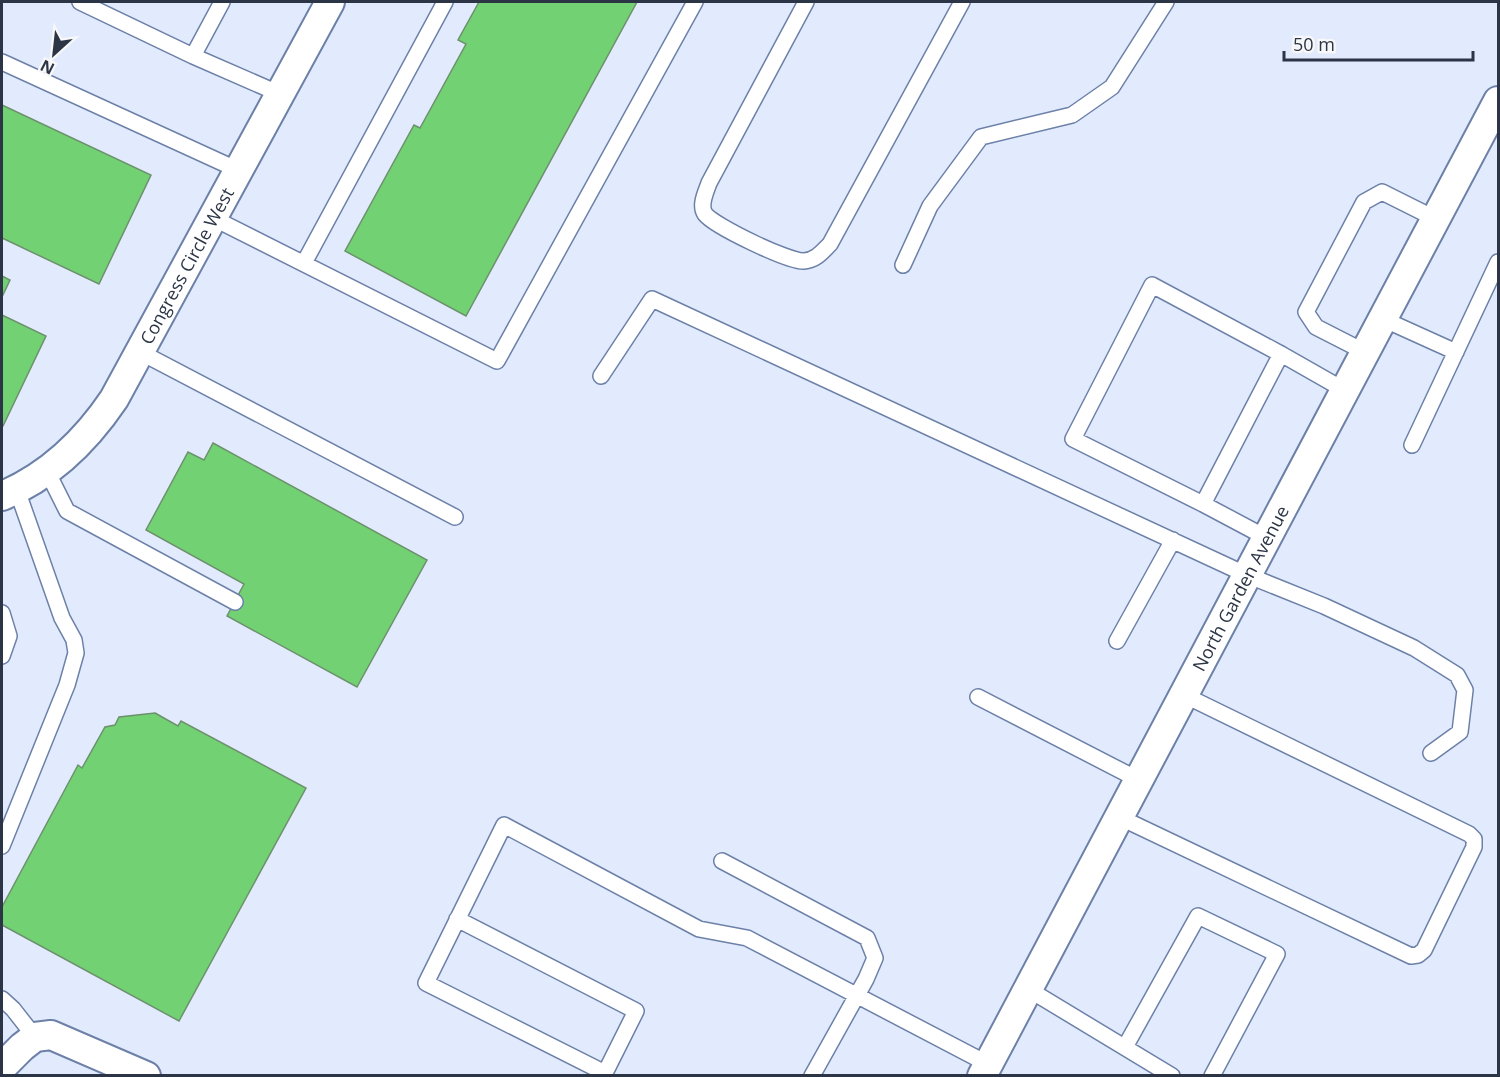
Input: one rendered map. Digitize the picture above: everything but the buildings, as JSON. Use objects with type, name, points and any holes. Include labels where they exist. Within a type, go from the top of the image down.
[{"type":"street","name":"Congress Circle West","points":[[9,493],[47,471],[75,449],[98,423],[114,399],[330,2]]},
{"type":"street","name":"North Garden Avenue","points":[[985,1070],[1498,101]]},
{"type":"street","points":[[2,1067],[36,1037],[51,1035],[146,1076]]},
{"type":"lane","points":[[80,2],[193,56],[280,94]]},
{"type":"lane","points":[[193,56],[222,2]]},
{"type":"lane","points":[[304,264],[445,2]]},
{"type":"lane","points":[[213,218],[496,361],[695,2]]},
{"type":"lane","points":[[806,2],[709,183],[702,206],[706,214],[741,237],[789,259],[803,261],[815,259],[830,244],[962,2]]},
{"type":"lane","points":[[903,265],[930,206],[981,137],[1071,115],[1112,87],[1166,2]]},
{"type":"lane","points":[[2,62],[238,170]]},
{"type":"lane","points":[[1365,352],[1316,327],[1306,312],[1364,202],[1382,192],[1436,219]]},
{"type":"lane","points":[[1412,445],[1498,262]]},
{"type":"lane","points":[[1267,538],[1073,439],[1152,285],[1346,391]]},
{"type":"lane","points":[[602,376],[652,299],[1247,576],[1324,606],[1414,648],[1458,675],[1465,690],[1460,732],[1431,753]]},
{"type":"lane","points":[[1383,319],[1456,352]]},
{"type":"lane","points":[[140,352],[455,517]]},
{"type":"lane","points":[[1203,504],[1281,354]]},
{"type":"lane","points":[[47,471],[67,511],[235,602]]},
{"type":"lane","points":[[2,846],[67,685],[76,653],[74,640],[62,618],[9,493]]},
{"type":"lane","points":[[1117,641],[1173,540]]},
{"type":"lane","points":[[2,614],[9,636],[2,656]]},
{"type":"lane","points":[[1119,817],[1411,956],[1418,955],[1424,950],[1474,847],[1474,839],[1469,834],[1184,695]]},
{"type":"lane","points":[[978,697],[1139,780]]},
{"type":"lane","points":[[457,920],[636,1011],[604,1072],[426,983],[457,920],[504,825],[699,929],[747,938],[856,995],[985,1070]]},
{"type":"lane","points":[[722,861],[867,938],[875,958],[812,1076]]},
{"type":"lane","points":[[1125,1047],[1198,916],[1277,954],[1212,1076]]},
{"type":"lane","points":[[1028,989],[1172,1076]]},
{"type":"lane","points":[[2,999],[36,1037]]}]
